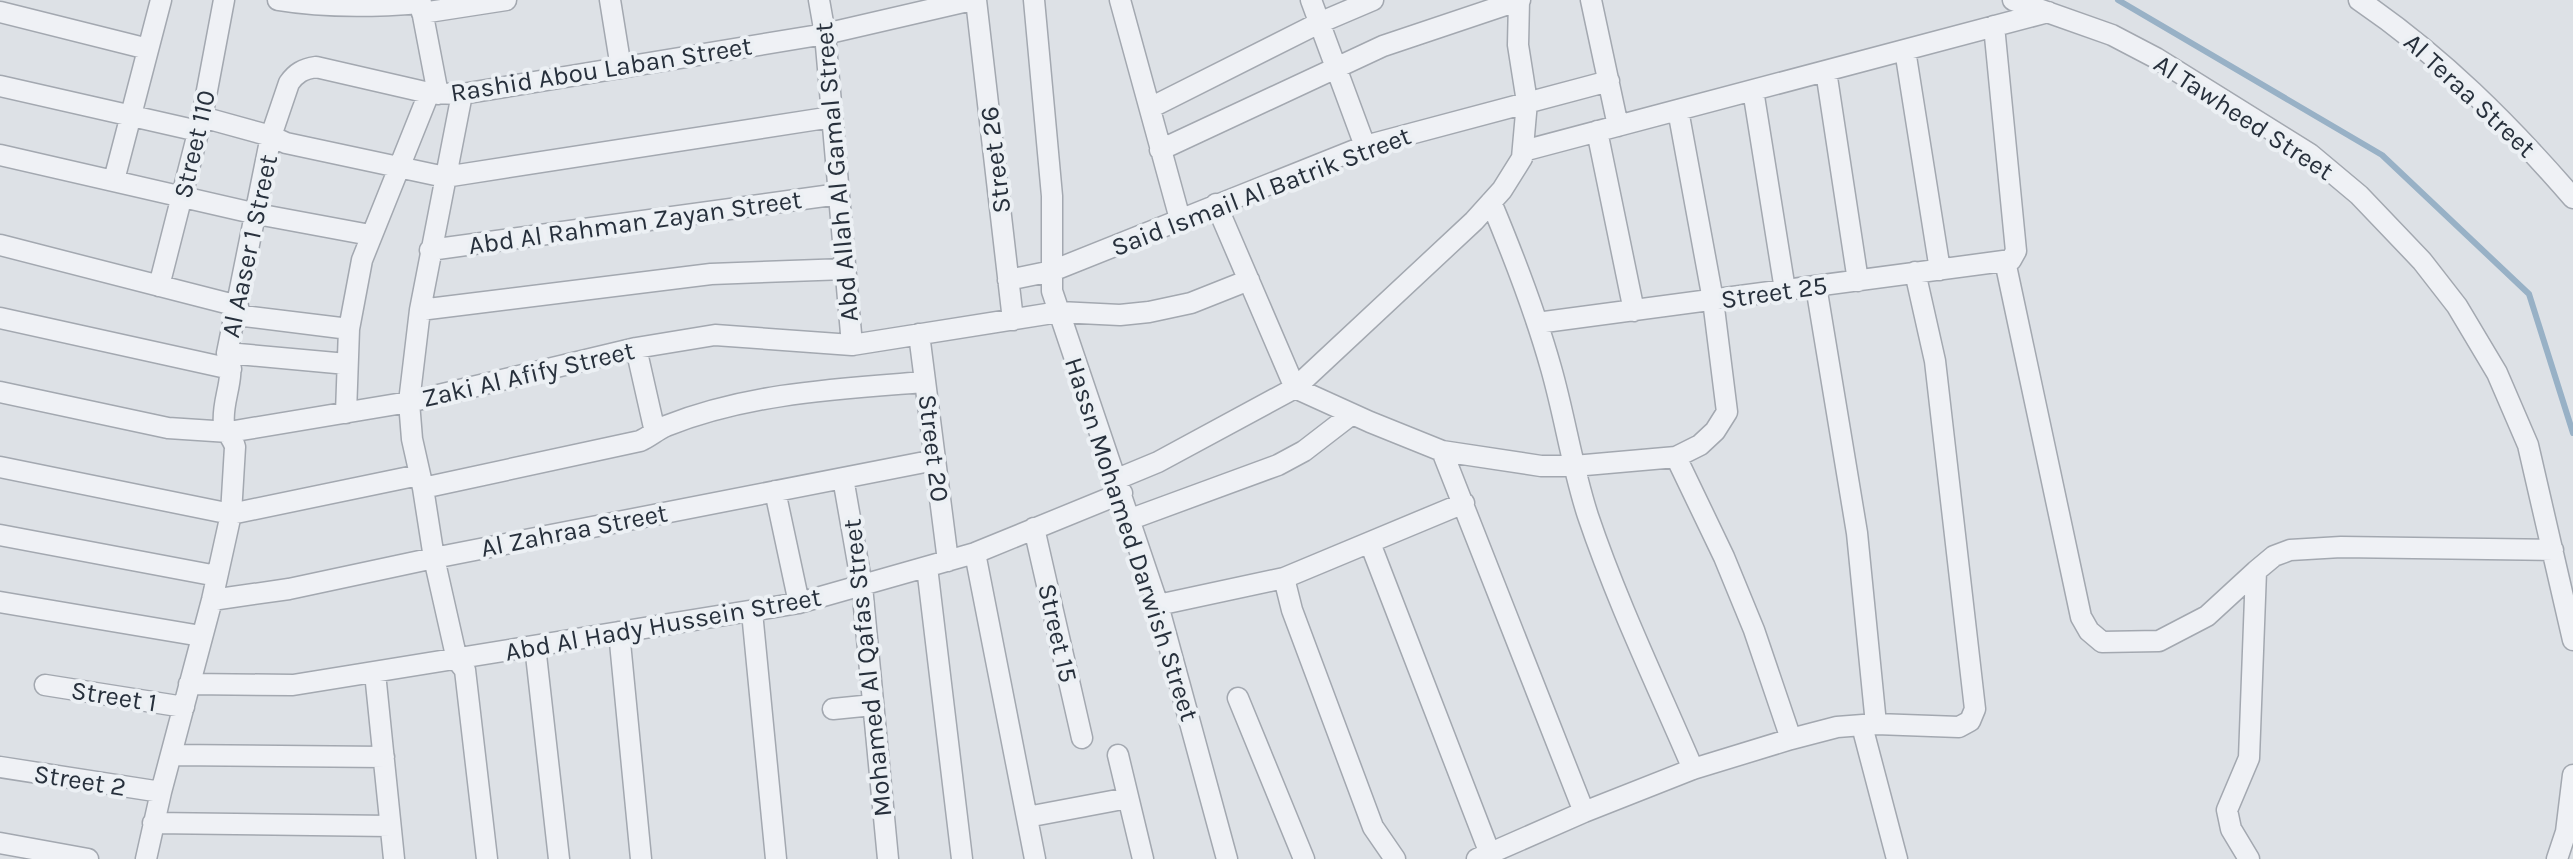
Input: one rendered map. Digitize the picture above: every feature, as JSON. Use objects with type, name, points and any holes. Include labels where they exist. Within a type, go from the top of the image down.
[{"type":"street","points":[[114,180],[161,0]]},
{"type":"street","name":"Street 110","points":[[159,286],[200,124],[224,0]]},
{"type":"street","points":[[278,0],[374,7],[506,0]]},
{"type":"street","points":[[610,0],[621,68]]},
{"type":"street","name":"Abd Allah Al Gamal Street","points":[[819,0],[825,34],[852,345]]},
{"type":"street","name":"Rashid Abou Laban Street","points":[[271,136],[289,83],[307,68],[316,67],[433,93],[462,94],[825,34],[974,0]]},
{"type":"street","name":"Street 26","points":[[974,0],[1013,320]]},
{"type":"street","name":"Hassn Mohamed Darwish Street","points":[[1034,0],[1052,196],[1052,291],[1158,605],[1227,859]]},
{"type":"street","points":[[1120,0],[1180,219]]},
{"type":"street","points":[[1311,0],[1365,146]]},
{"type":"street","points":[[1150,108],[1319,23],[1373,0]]},
{"type":"street","points":[[1160,150],[1336,67],[1420,32],[1519,0],[1518,45],[1527,102],[1523,151],[2048,12]]},
{"type":"street","points":[[1591,0],[1618,126]]},
{"type":"street","name":"Al Tawheed Street","points":[[2013,0],[2112,35],[2156,58],[2310,154],[2359,195],[2412,250],[2457,306],[2497,373],[2528,445],[2573,640]]},
{"type":"street","name":"Al Teraa Street","points":[[2359,0],[2415,41],[2473,91],[2526,143],[2573,198]]},
{"type":"street","points":[[346,413],[349,329],[362,260],[370,235],[433,93],[421,6]]},
{"type":"street","points":[[0,12],[148,49]]},
{"type":"street","points":[[1994,26],[2016,251],[2008,260],[2081,617],[2089,631],[2102,642],[2159,641],[2207,616],[2274,556],[2290,550],[2341,547],[2553,550]]},
{"type":"street","points":[[1905,50],[1940,270]]},
{"type":"street","points":[[1826,71],[1858,281]]},
{"type":"street","name":"Said Ismail Al Batrik Street","points":[[1008,280],[1052,271],[1365,146],[1609,81]]},
{"type":"street","points":[[0,86],[131,116],[271,136],[286,143],[445,177],[832,117]]},
{"type":"street","points":[[1753,90],[1785,290]]},
{"type":"street","points":[[462,94],[430,250],[409,402],[412,439],[434,558],[457,660],[465,670],[487,859]]},
{"type":"street","points":[[1216,204],[1295,388],[1442,451],[1541,466],[1676,457],[1700,445],[1715,431],[1727,412],[1713,300],[1678,110]]},
{"type":"street","points":[[1597,131],[1634,311]]},
{"type":"street","name":"Al Aaser 1 Street","points":[[146,859],[231,514],[235,447],[224,420],[229,361],[271,136]]},
{"type":"street","name":"Abd Al Hady Hussein Street","points":[[189,684],[280,686],[752,612],[799,603],[975,553],[1119,486],[1295,388],[1491,202],[1522,158],[1523,151]]},
{"type":"street","points":[[0,155],[257,214],[370,235]]},
{"type":"street","name":"Abd Al Rahman Zayan Street","points":[[430,250],[839,194]]},
{"type":"street","points":[[1491,202],[1529,294],[1588,515],[1693,769]]},
{"type":"street","points":[[0,245],[159,286],[237,311],[349,329]]},
{"type":"street","name":"Street 25","points":[[1537,323],[2008,260]]},
{"type":"street","points":[[420,310],[711,274],[846,269]]},
{"type":"street","points":[[1370,543],[1486,857],[1584,812],[1693,769],[1791,739],[1837,727],[1959,727],[1970,721],[1975,709],[1935,361],[1915,272]]},
{"type":"street","name":"Zaki Al Afify Street","points":[[0,392],[168,428],[229,432],[409,402],[636,348],[715,335],[852,345],[1059,312],[1120,315],[1149,312],[1191,303],[1249,280]]},
{"type":"street","points":[[1816,286],[1857,533],[1869,725],[1897,859]]},
{"type":"street","points":[[0,318],[229,361],[347,364]]},
{"type":"street","name":"Street 20","points":[[919,334],[948,561]]},
{"type":"street","points":[[636,348],[655,432]]},
{"type":"street","points":[[0,467],[231,514],[632,444],[664,427],[740,402],[808,392],[925,382]]},
{"type":"street","points":[[1131,519],[1278,465],[1304,451],[1352,414]]},
{"type":"street","points":[[1442,451],[1584,812]]},
{"type":"street","points":[[1676,457],[1736,586],[1791,739]]},
{"type":"street","name":"Al Zahraa Street","points":[[212,600],[289,589],[935,460]]},
{"type":"street","name":"Mohamed Al Qafas Street","points":[[843,478],[862,586],[888,859]]},
{"type":"street","points":[[775,491],[799,603]]},
{"type":"street","points":[[1158,605],[1284,578],[1464,503]]},
{"type":"street","name":"Street 15","points":[[1034,528],[1082,738]]},
{"type":"street","points":[[0,535],[217,576]]},
{"type":"street","points":[[975,553],[1035,859]]},
{"type":"street","points":[[927,567],[962,859]]},
{"type":"street","points":[[2249,859],[2231,829],[2227,810],[2249,758],[2256,571]]},
{"type":"street","points":[[1284,578],[1292,610],[1373,827],[1395,859]]},
{"type":"street","points":[[0,602],[201,636]]},
{"type":"street","points":[[752,612],[776,859]]},
{"type":"street","points":[[619,632],[641,859]]},
{"type":"street","points":[[535,646],[559,859]]},
{"type":"street","points":[[375,673],[394,859]]},
{"type":"street","name":"Street 1","points":[[45,685],[184,707]]},
{"type":"street","points":[[1238,698],[1304,859]]},
{"type":"street","points":[[833,709],[873,705]]},
{"type":"street","points":[[172,755],[384,757]]},
{"type":"street","points":[[1118,755],[1143,859]]},
{"type":"street","name":"Street 2","points":[[0,767],[161,792]]},
{"type":"street","points":[[2557,859],[2566,832],[2573,775]]},
{"type":"street","points":[[1027,817],[1128,798]]},
{"type":"street","points":[[153,823],[390,826]]},
{"type":"street","points":[[0,843],[88,859]]},
{"type":"waterway","points":[[2118,0],[2382,155],[2529,294],[2573,433]]}]
